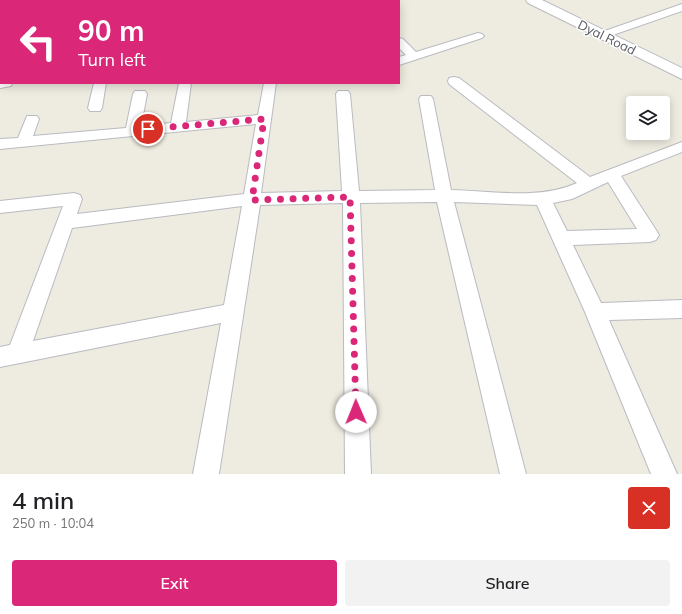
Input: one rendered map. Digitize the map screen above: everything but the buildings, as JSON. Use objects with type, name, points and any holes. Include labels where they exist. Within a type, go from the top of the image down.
[{"type":"street","name":"Dyal Road","points":[[537,1],[682,74]]},
{"type":"street","points":[[603,35],[682,7]]},
{"type":"street","points":[[400,61],[478,36]]},
{"type":"street","points":[[400,42],[414,56]]},
{"type":"street","points":[[454,81],[590,185]]},
{"type":"street","points":[[95,108],[100,84]]},
{"type":"street","points":[[178,126],[185,84]]},
{"type":"street","points":[[206,474],[270,84]]},
{"type":"street","points":[[133,130],[140,94]]},
{"type":"street","points":[[343,94],[350,197],[358,474]]},
{"type":"street","points":[[426,99],[444,196],[513,474]]},
{"type":"street","points":[[24,142],[32,119]]},
{"type":"street","points":[[0,144],[133,130],[264,119]]},
{"type":"street","points":[[65,222],[252,200],[444,196],[543,199],[566,195],[611,174],[675,150],[682,161]]},
{"type":"street","points":[[562,238],[650,235],[611,174]]},
{"type":"street","points":[[0,207],[74,199],[9,355]]},
{"type":"street","points":[[543,199],[595,312],[664,474]]},
{"type":"street","points":[[595,312],[682,309]]},
{"type":"street","points":[[9,355],[233,312]]},
{"type":"route","points":[[148,129],[264,119],[252,200],[350,197],[356,412]]}]
